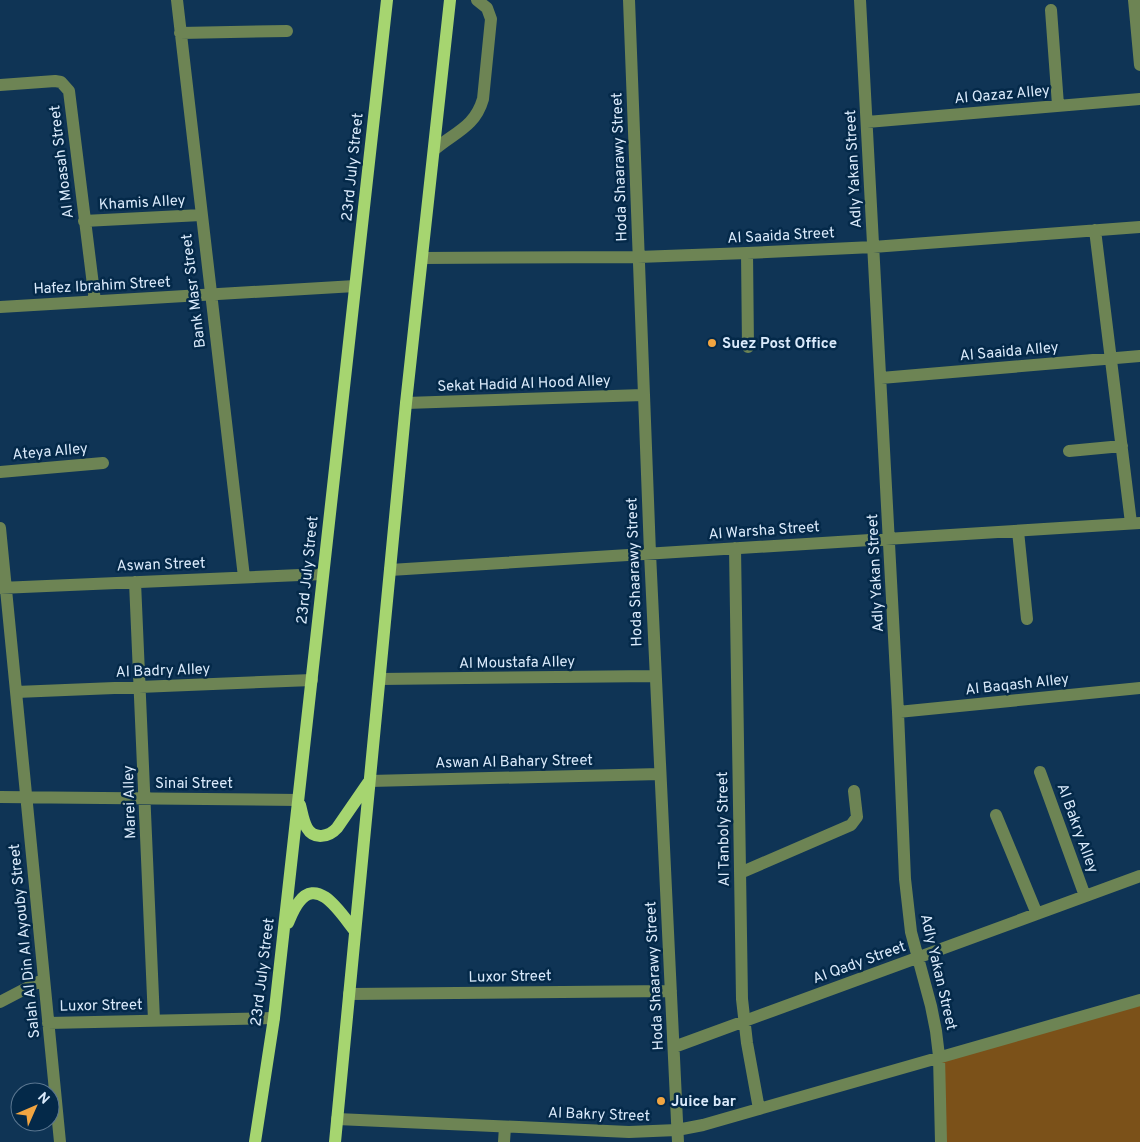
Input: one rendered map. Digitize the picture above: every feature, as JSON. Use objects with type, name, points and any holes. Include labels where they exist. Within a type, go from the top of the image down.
[{"type":"main road","name":"23rd July Street","points":[[255,1142],[274,1018],[284,932],[387,0]]},
{"type":"main road","points":[[335,1142],[406,403],[450,0]]},
{"type":"main road","points":[[298,800],[307,828],[318,836],[325,837],[332,834],[337,828],[370,781]]},
{"type":"main road","points":[[284,932],[298,903],[304,896],[312,893],[321,894],[328,898],[355,931]]},
{"type":"street","name":"Bank Masr Street","points":[[177,0],[244,577]]},
{"type":"street","points":[[434,150],[474,119],[480,110],[483,99],[491,19],[486,8],[476,0]]},
{"type":"street","name":"Hoda Shaarawy Street","points":[[629,0],[655,676],[678,1136]]},
{"type":"street","name":"Adly Yakan Street","points":[[860,0],[881,378],[905,879],[911,932],[931,1006],[940,1056],[941,1142]]},
{"type":"street","points":[[1134,0],[1140,65]]},
{"type":"street","points":[[1051,10],[1058,105]]},
{"type":"street","points":[[180,33],[287,31]]},
{"type":"street","name":"Al Moasah Street","points":[[0,85],[55,81],[61,82],[69,91],[95,302]]},
{"type":"street","name":"Al Qazaz Alley","points":[[867,122],[1140,99]]},
{"type":"street","name":"Khamis Alley","points":[[84,222],[201,214]]},
{"type":"street","name":"Al Saaida Street","points":[[422,258],[638,257],[747,253],[874,247],[1140,227]]},
{"type":"street","points":[[1094,230],[1122,446],[1136,523]]},
{"type":"street","points":[[747,253],[748,348]]},
{"type":"street","name":"Hafez Ibrahim Street","points":[[0,307],[355,286]]},
{"type":"street","name":"Al Saaida Alley","points":[[881,378],[1140,356]]},
{"type":"street","name":"Sekat Hadid Al Hood Alley","points":[[406,403],[643,394]]},
{"type":"street","points":[[1069,451],[1122,446]]},
{"type":"street","name":"Ateya Alley","points":[[0,472],[103,463]]},
{"type":"street","name":"Al Warsha Street","points":[[390,570],[1136,523]]},
{"type":"street","name":"Salah Al Din Al Ayouby Street","points":[[0,528],[3,588],[16,692],[60,1142]]},
{"type":"street","points":[[1018,531],[1027,619]]},
{"type":"street","name":"Al Tanboly Street","points":[[735,548],[742,999],[759,1109]]},
{"type":"street","name":"Aswan Street","points":[[3,588],[323,574]]},
{"type":"street","name":"Marei Alley","points":[[135,582],[154,1020]]},
{"type":"street","name":"Al Moustafa Alley","points":[[380,679],[655,676]]},
{"type":"street","name":"Al Badry Alley","points":[[16,692],[312,680]]},
{"type":"street","name":"Al Baqash Alley","points":[[898,712],[1140,688]]},
{"type":"street","name":"Al Bakry Alley","points":[[1040,772],[1086,896]]},
{"type":"street","name":"Aswan Al Bahary Street","points":[[370,781],[660,774]]},
{"type":"street","points":[[740,873],[851,825],[857,817],[854,791]]},
{"type":"street","name":"Sinai Street","points":[[0,797],[298,800]]},
{"type":"street","points":[[996,815],[1037,914]]},
{"type":"street","name":"Al Qady Street","points":[[674,1047],[1140,876]]},
{"type":"street","points":[[0,1002],[44,979]]},
{"type":"street","name":"Luxor Street","points":[[349,994],[671,991]]},
{"type":"street","name":"Al Bakry Street","points":[[337,1119],[629,1132],[678,1136],[703,1125],[1140,1000]]},
{"type":"street","name":"Luxor Street","points":[[48,1023],[274,1018]]},
{"type":"street","points":[[504,1142],[505,1126]]},
{"type":"shaded area","points":[[1140,1004],[1140,1142],[941,1142],[940,1057]]},
{"type":"place","name":"Suez Post Office","points":[[712,343]]},
{"type":"place","name":"Juice bar","points":[[661,1101]]}]
